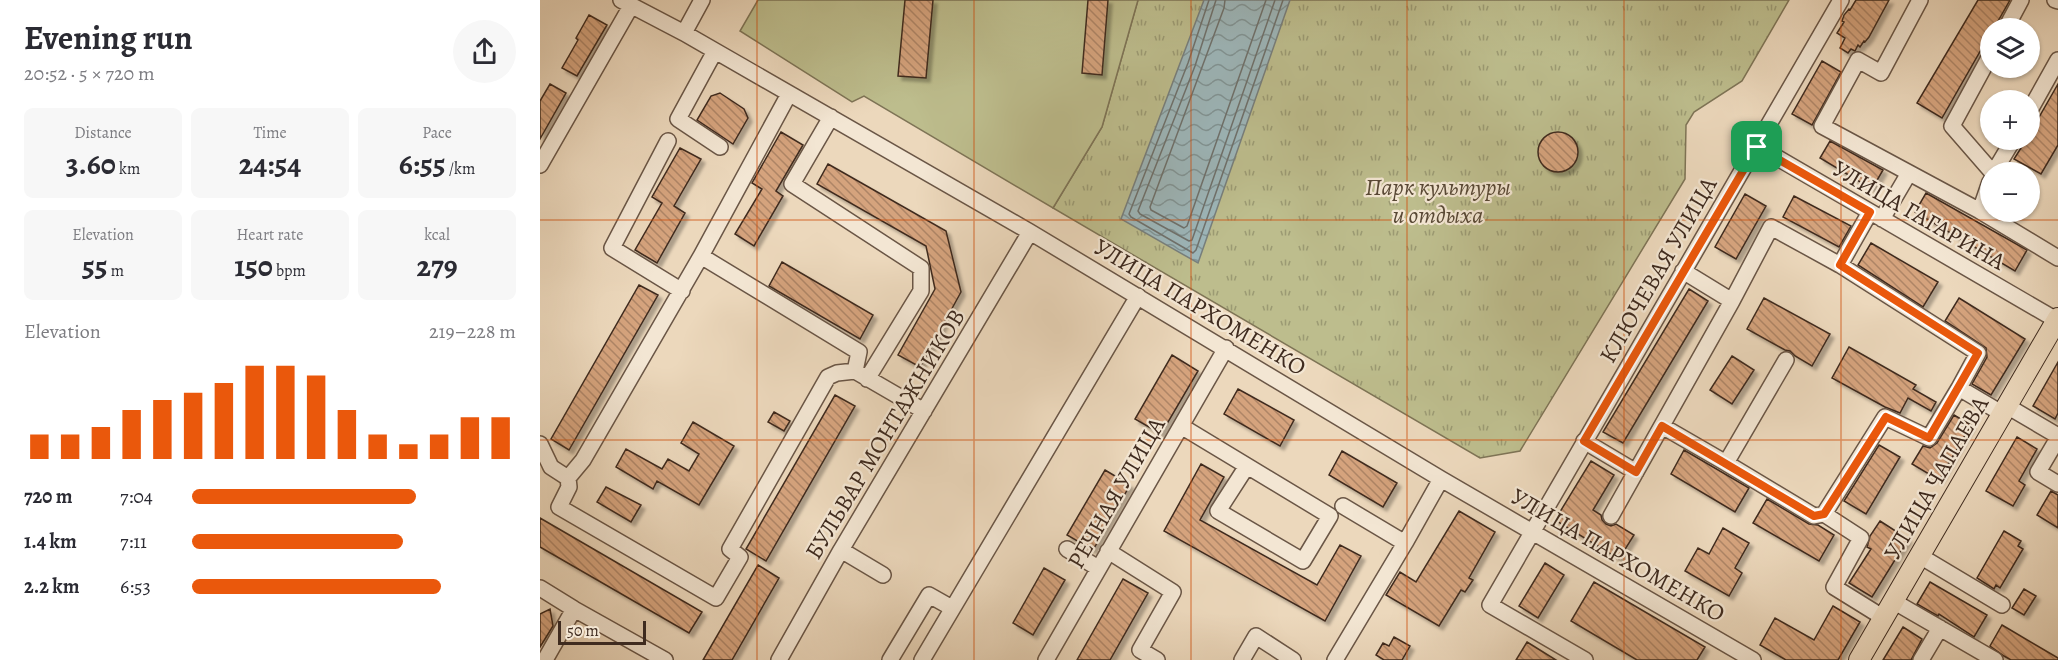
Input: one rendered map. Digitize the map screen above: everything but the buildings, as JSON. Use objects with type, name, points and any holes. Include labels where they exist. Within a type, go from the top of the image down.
[{"type":"main road","name":"УЛИЦА ЧАПАЕВА","points":[[1859,660],[2058,320]]},
{"type":"street","points":[[684,33],[702,0]]},
{"type":"street","name":"КЛЮЧЕВАЯ УЛИЦА","points":[[1585,660],[1490,605],[1841,0]]},
{"type":"street","points":[[1920,0],[1881,73],[1858,60],[1822,126],[1980,211]]},
{"type":"street","points":[[2011,18],[2021,0]]},
{"type":"street","points":[[540,165],[626,3]]},
{"type":"street","name":"УЛИЦА ПАРХОМЕНКО","points":[[626,3],[684,33],[1030,232],[1441,479],[1753,660]]},
{"type":"street","points":[[715,51],[678,118],[720,147]]},
{"type":"street","points":[[2040,92],[2058,60]]},
{"type":"street","points":[[1980,74],[1952,126],[1984,162]]},
{"type":"street","points":[[789,93],[682,291],[583,460],[568,478],[569,487],[559,507],[716,598],[740,557],[730,549],[828,377],[837,373],[861,375],[924,411]]},
{"type":"street","points":[[831,117],[792,184],[921,268],[921,291],[861,375]]},
{"type":"street","points":[[668,141],[612,248],[682,291]]},
{"type":"street","name":"УЛИЦА ГАГАРИНА","points":[[1757,147],[2058,320]]},
{"type":"street","points":[[1840,265],[1909,173]]},
{"type":"street","points":[[1998,222],[2058,258]]},
{"type":"street","points":[[1611,516],[1771,227],[1840,265],[1978,353],[1929,438],[1886,417],[1824,514]]},
{"type":"street","name":"БУЛЬВАР МОНТАЖНИКОВ","points":[[779,660],[1030,232]]},
{"type":"street","points":[[701,256],[859,351],[861,375]]},
{"type":"street","points":[[1683,272],[1732,301]]},
{"type":"street","points":[[922,660],[1138,296]]},
{"type":"street","name":"РЕЧНАЯ УЛИЦА","points":[[1046,660],[1226,348]]},
{"type":"street","points":[[1726,463],[1786,360]]},
{"type":"street","points":[[1959,388],[2058,437],[2038,472],[2058,484]]},
{"type":"street","points":[[1181,426],[1330,516],[1303,561],[1218,511],[1247,466]]},
{"type":"street","points":[[1662,426],[1814,516],[1824,514],[1861,538],[1834,587],[1940,628],[1995,660]]},
{"type":"street","points":[[1584,441],[1636,472]]},
{"type":"street","points":[[540,444],[551,467],[568,478]]},
{"type":"street","points":[[1335,660],[1441,479]]},
{"type":"street","points":[[1343,506],[1405,543]]},
{"type":"street","points":[[1067,549],[1098,568]]},
{"type":"street","points":[[842,550],[883,575]]},
{"type":"street","points":[[1108,551],[1173,592],[1140,650],[1157,660]]},
{"type":"street","points":[[1920,556],[2002,605]]},
{"type":"street","points":[[540,588],[664,660]]},
{"type":"street","points":[[890,660],[929,595],[952,608]]},
{"type":"street","points":[[545,660],[574,609]]},
{"type":"street","points":[[1921,660],[1940,628]]},
{"type":"street","points":[[1242,660],[1256,636],[1293,660]]},
{"type":"green space","points":[[758,0],[1138,0],[1102,127],[1053,208],[864,96],[852,102],[740,31]]},
{"type":"green space","name":"Парк культуры и отдыха","points":[[1138,0],[1789,0],[1742,81],[1694,112],[1686,125],[1685,179],[1520,451],[1480,458],[1053,208],[1102,127]]},
{"type":"water","points":[[1204,0],[1290,0],[1198,263],[1121,219]]},
{"type":"route","points":[[1757,147],[1870,212],[1840,265],[1978,353],[1929,438],[1886,417],[1824,514],[1814,516],[1662,426],[1636,472],[1584,441],[1757,147]]}]
